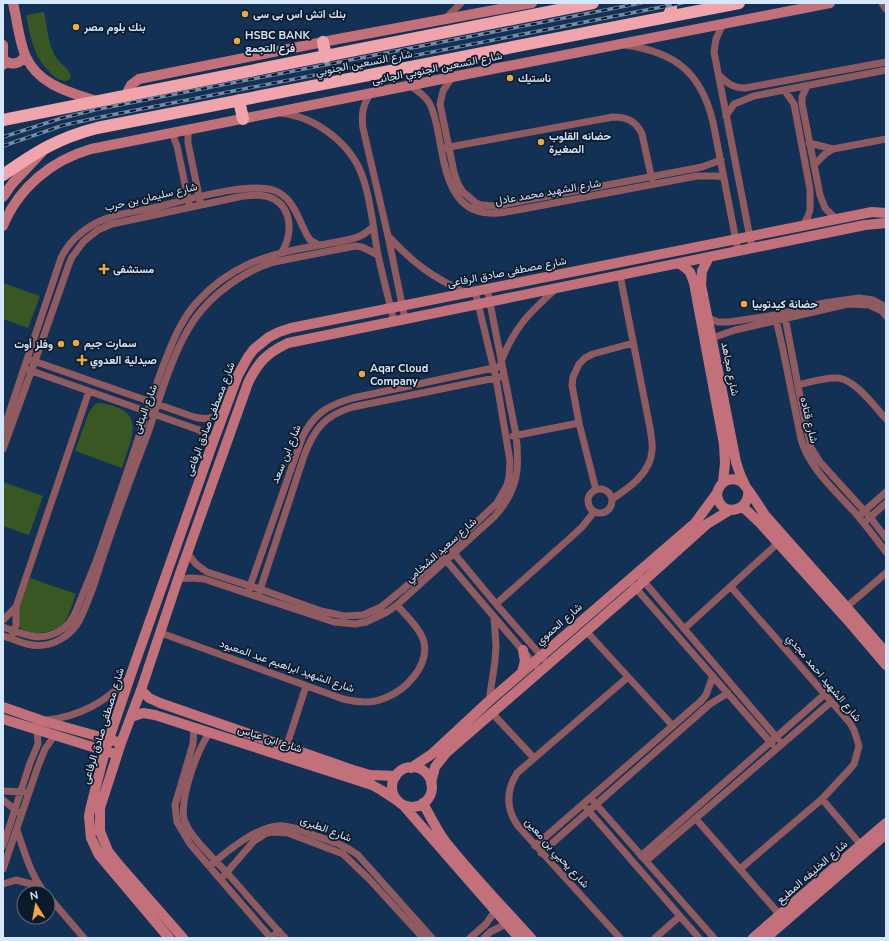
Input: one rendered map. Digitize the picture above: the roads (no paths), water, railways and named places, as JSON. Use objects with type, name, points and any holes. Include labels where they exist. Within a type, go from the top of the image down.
[{"type":"highway","name":"شارع التسعين الجنوبي","points":[[3,120],[593,3]]},
{"type":"highway","points":[[667,17],[671,11],[672,3]]},
{"type":"highway","name":"شارع التسعين الجنوبي","points":[[3,175],[33,153],[49,145],[70,136],[97,128],[667,17],[698,7],[739,3]]},
{"type":"highway","points":[[323,42],[326,57]]},
{"type":"highway","points":[[239,100],[243,119]]},
{"type":"highway","points":[[3,164],[33,153]]},
{"type":"street","points":[[13,3],[25,56],[36,72],[50,84],[96,101]]},
{"type":"street","points":[[445,19],[461,3]]},
{"type":"street","points":[[126,96],[131,85],[139,79],[323,42],[530,3]]},
{"type":"street","name":"شارع التسعين الجنوبي الجانبى","points":[[3,226],[21,195],[35,180],[60,161],[80,152],[409,85],[830,3]]},
{"type":"street","points":[[882,3],[886,9]]},
{"type":"street","points":[[723,24],[714,47],[752,248]]},
{"type":"street","points":[[621,44],[642,47],[658,52],[678,64],[692,76],[701,90],[709,107],[721,160],[738,251]]},
{"type":"street","points":[[3,45],[4,63],[16,64],[22,61],[25,56]]},
{"type":"street","points":[[719,75],[731,86],[745,88],[886,62]]},
{"type":"street","points":[[726,116],[731,107],[739,101],[754,96],[886,70]]},
{"type":"street","name":"شارع الشهيد محمد عادل","points":[[445,147],[440,104],[443,91],[452,77]]},
{"type":"street","name":"شارع الشهيد محمد عادل","points":[[409,85],[422,94],[431,105],[458,184],[463,192],[476,203],[481,205],[500,205],[561,198],[652,180],[709,165],[721,160]]},
{"type":"street","points":[[804,226],[810,210],[810,189],[799,110],[806,86]]},
{"type":"street","points":[[785,91],[799,110],[809,143],[822,202],[825,208],[836,219]]},
{"type":"street","points":[[371,93],[362,112],[363,128],[388,236],[405,319]]},
{"type":"street","points":[[269,113],[290,114],[311,121],[334,137],[347,150],[359,167],[363,178],[378,255],[394,321]]},
{"type":"street","points":[[445,147],[613,116],[621,117],[627,118],[639,127],[642,134],[652,180]]},
{"type":"street","points":[[188,130],[188,143],[201,205]]},
{"type":"street","points":[[172,133],[177,146],[189,204]]},
{"type":"street","points":[[809,143],[833,149],[886,139]]},
{"type":"street","points":[[3,197],[12,184],[49,145]]},
{"type":"street","points":[[814,165],[833,149]]},
{"type":"street","name":"شارع الشهيد محمد عادل","points":[[652,180],[697,176],[723,177]]},
{"type":"street","name":"شارع سليمان بن حرب","points":[[3,431],[28,370],[35,361],[72,257],[84,241],[98,230],[112,224],[189,204],[200,197],[248,188],[273,190],[288,199],[310,240],[319,245]]},
{"type":"street","name":"شارع سليمان بن حرب","points":[[3,449],[28,370],[28,359],[61,258],[76,237],[89,227],[104,219],[189,204],[201,205],[243,196],[255,195],[274,200],[284,208],[289,225],[289,235],[287,244],[282,252]]},
{"type":"street","name":"شارع مصطفى صادق الرفاعى","points":[[169,938],[105,864],[99,855],[91,838],[89,816],[105,751],[130,677],[224,411],[242,365],[254,349],[269,337],[291,328],[872,212],[886,213]]},
{"type":"street","name":"شارع مصطفى صادق الرفاعى","points":[[183,938],[108,851],[100,826],[100,808],[117,754],[141,690],[178,579],[248,383],[254,371],[265,356],[288,343],[864,225],[886,223]]},
{"type":"street","name":"شارع البتانى","points":[[3,636],[28,644],[37,645],[55,642],[70,632],[81,618],[150,402],[174,339],[183,320],[198,301],[216,284],[234,271],[258,259],[282,252],[359,237],[373,227]]},
{"type":"street","points":[[388,236],[418,266],[441,281],[471,292]]},
{"type":"street","name":"شارع البتانى","points":[[3,627],[30,637],[39,638],[60,630],[70,623],[91,583],[174,362],[195,320],[222,291],[252,271],[269,264],[355,246],[362,247],[378,255]]},
{"type":"street","name":"شارع مجاهد","points":[[708,257],[702,271],[701,281],[708,318],[724,444],[725,463],[723,482]]},
{"type":"street","name":"شارع مجاهد","points":[[679,263],[690,272],[694,283],[711,344],[736,462],[746,487],[764,513],[844,609],[886,665]]},
{"type":"street","points":[[612,499],[638,480],[645,471],[651,459],[652,450],[650,428],[620,275]]},
{"type":"street","name":"شارع سعيد الشخامي","points":[[452,550],[494,517],[507,501],[514,487],[518,469],[516,435],[488,288]]},
{"type":"street","points":[[502,364],[509,342],[525,318],[558,288]]},
{"type":"street","name":"شارع سعيد الشخامي","points":[[178,579],[204,579],[321,618],[344,624],[366,622],[376,618],[396,605],[444,558],[502,496],[507,485],[510,468],[494,368],[478,304],[471,292]]},
{"type":"street","points":[[784,316],[824,303],[859,298],[873,300],[886,307]]},
{"type":"street","points":[[711,344],[736,330],[775,318],[848,304],[860,304],[874,307],[882,311],[886,316]]},
{"type":"street","name":"شارع قتاده","points":[[784,316],[811,448],[820,462],[861,514],[864,523],[886,552]]},
{"type":"street","points":[[708,318],[714,321],[723,322],[775,318]]},
{"type":"street","name":"شارع قتاده","points":[[775,318],[803,445],[816,468],[861,514],[870,518],[886,538]]},
{"type":"street","points":[[596,490],[579,423],[572,385],[573,377],[579,364],[585,358],[593,354],[633,344]]},
{"type":"street","points":[[28,359],[200,419],[219,416],[224,411]]},
{"type":"street","name":"شارع ابن سعد","points":[[247,594],[299,446],[310,424],[319,415],[335,403],[494,368],[502,364]]},
{"type":"street","points":[[28,370],[199,430],[212,445]]},
{"type":"street","name":"شارع ابن سعد","points":[[258,597],[304,456],[314,432],[327,419],[344,410],[387,399],[504,376]]},
{"type":"street","points":[[798,385],[832,378],[844,380],[856,386],[886,419]]},
{"type":"street","points":[[11,638],[16,625],[16,607],[89,391]]},
{"type":"street","points":[[386,391],[387,399]]},
{"type":"street","points":[[506,437],[579,423]]},
{"type":"street","points":[[735,479],[741,481],[746,487],[748,499],[742,507],[735,510],[730,510],[720,504],[717,492],[723,482],[735,479]]},
{"type":"street","points":[[596,490],[605,490],[610,494],[612,499],[610,508],[606,512],[600,514],[594,512],[588,505],[588,499],[591,493],[596,490]]},
{"type":"street","name":"شارع الحموي","points":[[411,768],[432,754],[522,672],[540,663],[586,631],[695,522],[717,492]]},
{"type":"street","points":[[861,514],[886,492]]},
{"type":"street","points":[[864,523],[886,503]]},
{"type":"street","name":"شارع مجاهد","points":[[742,507],[754,516],[778,543],[886,652]]},
{"type":"street","name":"شارع الحموي","points":[[431,783],[435,767],[446,753],[492,713],[540,663],[636,581],[707,524],[730,510]]},
{"type":"street","points":[[496,604],[570,540],[594,512]]},
{"type":"street","points":[[684,629],[778,543]]},
{"type":"street","points":[[452,550],[496,604],[540,663]]},
{"type":"street","name":"شارع سعيد الشخامي","points":[[188,554],[196,564],[207,572],[336,615],[353,616],[373,611],[387,603],[444,558]]},
{"type":"street","points":[[444,558],[523,650],[540,663]]},
{"type":"street","points":[[844,609],[886,573]]},
{"type":"street","points":[[636,581],[684,629],[779,746]]},
{"type":"street","points":[[636,581],[713,676],[773,739]]},
{"type":"street","name":"شارع الشهيد احمد مجدي","points":[[731,587],[850,723],[859,746],[854,764],[822,799],[740,869]]},
{"type":"street","name":"شارع الشهيد ابراهيم عبد المعبود","points":[[161,633],[342,699],[355,702],[371,702],[385,698],[397,692],[418,671],[424,660],[425,651],[420,632],[396,605]]},
{"type":"street","points":[[3,620],[16,607]]},
{"type":"street","points":[[489,701],[496,653],[494,616]]},
{"type":"street","points":[[586,631],[673,726]]},
{"type":"street","points":[[522,672],[524,661],[523,650]]},
{"type":"street","points":[[535,846],[673,726],[706,695],[713,676]]},
{"type":"street","points":[[43,721],[71,716],[84,711],[109,696],[130,677]]},
{"type":"street","name":"شارع يحيي بن معين","points":[[620,938],[518,826],[512,818],[508,799],[509,789],[517,773],[628,678]]},
{"type":"street","points":[[285,751],[306,686]]},
{"type":"street","name":"شارع ابن عباس","points":[[141,690],[149,698],[160,703],[372,785],[381,790],[400,803],[519,938]]},
{"type":"street","points":[[541,853],[710,704],[728,693]]},
{"type":"street","points":[[640,856],[825,694]]},
{"type":"street","points":[[646,861],[831,702]]},
{"type":"street","points":[[3,707],[43,721],[121,743]]},
{"type":"street","name":"شارع ابن عباس","points":[[131,717],[149,713],[210,732],[370,775],[396,776]]},
{"type":"street","points":[[492,713],[534,758]]},
{"type":"street","points":[[3,719],[117,754]]},
{"type":"street","points":[[194,727],[193,744],[177,797],[175,814],[177,822],[184,836],[212,863],[227,872],[285,938]]},
{"type":"street","points":[[3,846],[38,744],[37,730]]},
{"type":"street","points":[[210,732],[202,743],[188,784],[183,804],[184,820],[221,879],[271,938],[279,932]]},
{"type":"street","points":[[3,869],[37,769],[45,749],[55,735]]},
{"type":"street","points":[[411,768],[422,770],[429,778],[431,783],[430,794],[423,803],[413,807],[400,803],[394,796],[392,789],[396,776],[405,769],[411,768]]},
{"type":"street","points":[[3,791],[29,792]]},
{"type":"street","points":[[590,798],[714,938]]},
{"type":"street","points":[[822,799],[861,845]]},
{"type":"street","points":[[3,800],[22,815]]},
{"type":"street","points":[[423,803],[444,840],[531,938]]},
{"type":"street","points":[[583,804],[699,938]]},
{"type":"street","points":[[696,819],[780,915]]},
{"type":"street","name":"شارع الخليفه المطيع","points":[[753,938],[886,823]]},
{"type":"street","name":"شارع الطبرى","points":[[212,863],[254,833],[268,827],[283,825],[344,845],[358,855],[432,938]]},
{"type":"street","points":[[17,829],[26,857],[39,885]]},
{"type":"street","name":"شارع الطبرى","points":[[221,879],[254,841],[265,834],[279,832],[288,834],[343,854],[364,874],[423,938]]},
{"type":"street","name":"شارع الخليفه المطيع","points":[[766,938],[886,834]]},
{"type":"street","points":[[364,874],[371,869]]},
{"type":"street","points":[[3,884],[16,880],[35,885]]},
{"type":"street","points":[[56,905],[84,938]]},
{"type":"street","points":[[470,938],[486,924],[495,910]]},
{"type":"street","points":[[655,938],[680,916]]},
{"type":"street","points":[[484,938],[490,932],[506,924]]},
{"type":"railway","points":[[3,137],[62,118],[99,109],[641,3]]},
{"type":"railway","points":[[3,146],[64,125],[101,117],[682,3]]},
{"type":"place","name":"بنك اتش اس بى سى","points":[[245,14]]},
{"type":"place","name":"بنك بلوم مصر","points":[[76,27]]},
{"type":"place","name":"HSBC BANK فرع التجمع","points":[[237,41]]},
{"type":"place","name":"ناستيك","points":[[510,78]]},
{"type":"place","name":"حضانه القلوب الصغيرة","points":[[541,142]]},
{"type":"place","name":"مستشفى","points":[[104,269]]},
{"type":"place","name":"حضانة كيدتوبيا","points":[[744,304]]},
{"type":"place","name":"سمارت جيم","points":[[76,343]]},
{"type":"place","name":"وفلز أوت","points":[[61,344]]},
{"type":"place","name":"صيدلية العدوي","points":[[82,360]]},
{"type":"place","name":"Aqar Cloud Company","points":[[362,374]]}]
